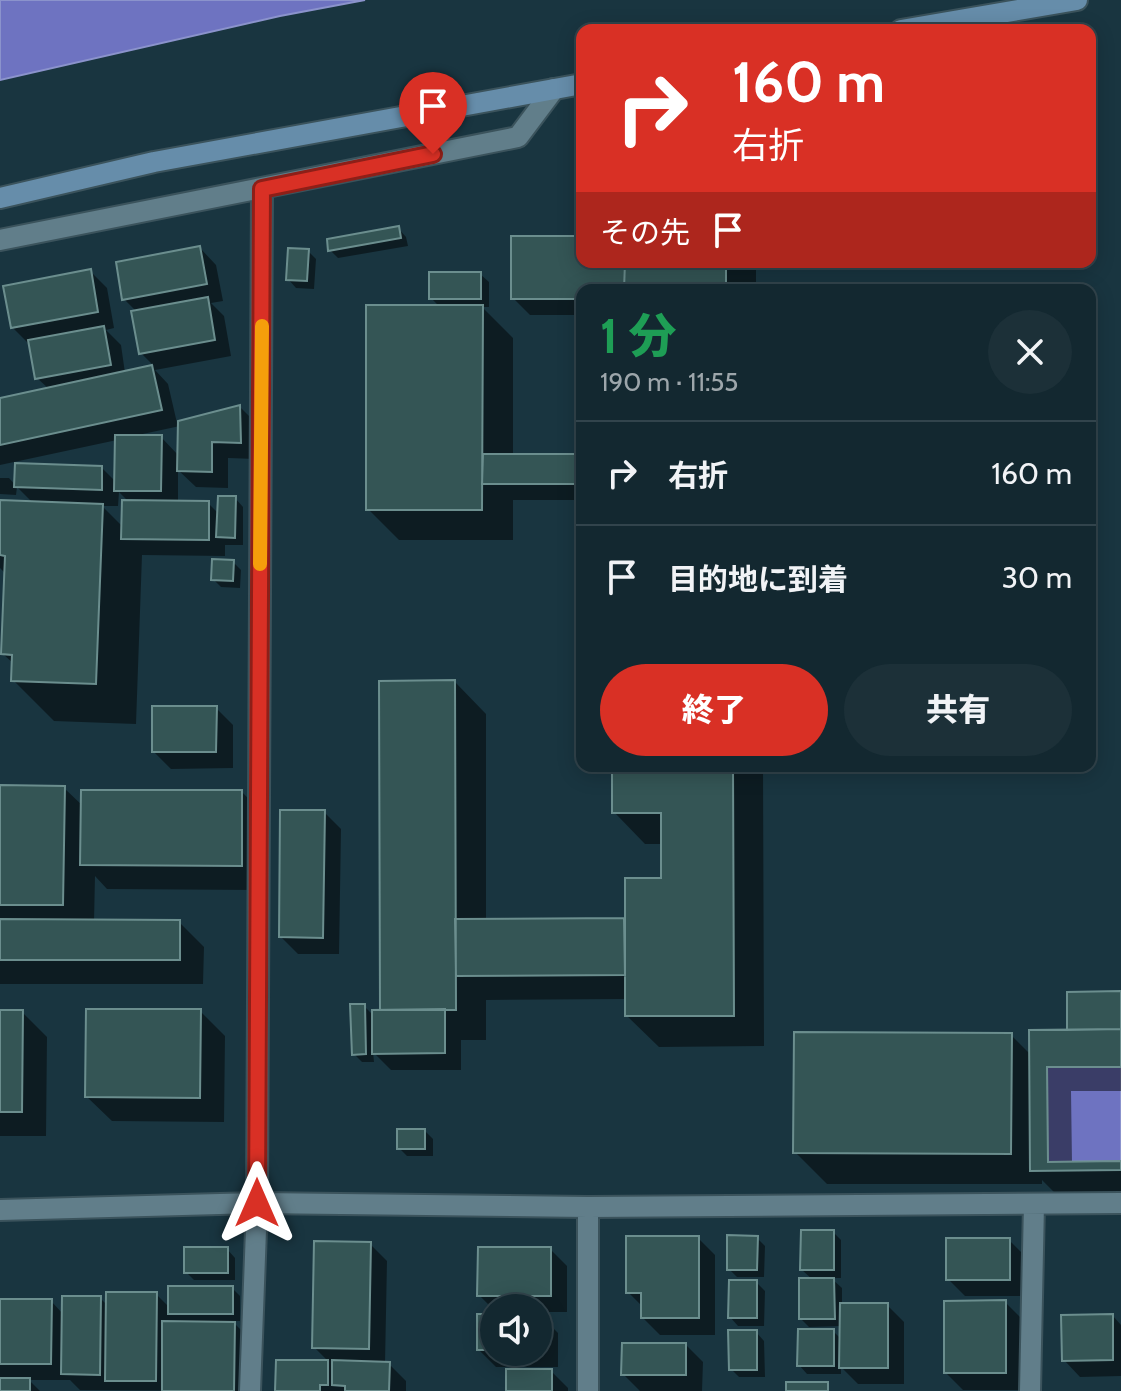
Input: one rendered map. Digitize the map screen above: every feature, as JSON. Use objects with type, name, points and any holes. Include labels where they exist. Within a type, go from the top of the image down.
[{"type":"street","points":[[936,24],[1077,0]]},
{"type":"street","points":[[0,198],[154,162],[576,85]]},
{"type":"street","points":[[0,240],[518,137],[554,89]]},
{"type":"street","points":[[250,1391],[257,1203],[262,189]]},
{"type":"street","points":[[0,1210],[257,1203],[588,1207],[1121,1203]]},
{"type":"street","points":[[1030,1391],[1034,1204]]},
{"type":"street","points":[[588,1207],[588,1391]]},
{"type":"water","points":[[0,0],[365,0],[280,16],[0,80]]},
{"type":"water","points":[[1047,1067],[1121,1067],[1121,1161],[1048,1162]]},
{"type":"building","points":[[399,226],[401,238],[328,251],[327,239]]},
{"type":"building","points":[[511,236],[576,236],[576,268],[625,268],[624,284],[576,284],[576,299],[511,299]]},
{"type":"building","points":[[200,246],[207,284],[122,300],[116,262]]},
{"type":"building","points":[[288,248],[309,249],[307,281],[286,280]]},
{"type":"building","points":[[625,268],[726,268],[726,284],[624,284]]},
{"type":"building","points":[[91,269],[98,312],[11,328],[3,286]]},
{"type":"building","points":[[429,272],[481,272],[481,299],[429,299]]},
{"type":"building","points":[[208,297],[215,340],[139,354],[131,311]]},
{"type":"building","points":[[366,305],[483,305],[482,510],[366,510]]},
{"type":"building","points":[[104,326],[111,365],[35,379],[28,340]]},
{"type":"building","points":[[152,365],[162,410],[0,445],[0,398]]},
{"type":"building","points":[[240,405],[241,443],[212,442],[212,472],[177,471],[178,421]]},
{"type":"building","points":[[115,435],[162,435],[161,491],[114,491]]},
{"type":"building","points":[[483,454],[576,454],[576,484],[482,484]]},
{"type":"building","points":[[15,463],[102,466],[102,490],[14,487]]},
{"type":"building","points":[[218,496],[236,496],[235,538],[216,537]]},
{"type":"building","points":[[0,500],[103,504],[96,684],[11,681],[12,655],[1,654],[5,556],[0,555]]},
{"type":"building","points":[[122,500],[209,501],[209,540],[121,539]]},
{"type":"building","points":[[212,559],[234,560],[233,581],[211,580]]},
{"type":"building","points":[[455,680],[456,1010],[380,1010],[379,681]]},
{"type":"building","points":[[152,706],[217,706],[216,752],[152,752]]},
{"type":"building","points":[[612,772],[733,772],[734,1016],[625,1016],[625,878],[661,878],[661,813],[612,813]]},
{"type":"building","points":[[0,785],[65,786],[63,905],[0,905]]},
{"type":"building","points":[[81,790],[242,790],[242,866],[80,865]]},
{"type":"building","points":[[280,810],[325,810],[323,938],[279,937]]},
{"type":"building","points":[[624,918],[625,975],[456,976],[455,919]]},
{"type":"building","points":[[0,919],[180,920],[180,960],[0,960]]},
{"type":"building","points":[[1121,991],[1121,1029],[1067,1030],[1067,992]]},
{"type":"building","points":[[350,1004],[365,1004],[366,1054],[352,1055]]},
{"type":"building","points":[[86,1009],[201,1009],[200,1098],[85,1097]]},
{"type":"building","points":[[445,1009],[445,1053],[372,1054],[372,1010]]},
{"type":"building","points":[[0,1010],[23,1010],[22,1112],[0,1112]]},
{"type":"building","points":[[1121,1029],[1121,1067],[1047,1067],[1048,1162],[1121,1161],[1121,1170],[1030,1171],[1029,1030]]},
{"type":"building","points":[[794,1032],[1012,1033],[1011,1154],[793,1153]]},
{"type":"building","points":[[397,1129],[425,1129],[425,1149],[397,1149]]},
{"type":"building","points":[[801,1230],[834,1230],[834,1270],[800,1270]]},
{"type":"building","points":[[727,1235],[758,1236],[757,1270],[727,1270]]},
{"type":"building","points":[[626,1236],[699,1236],[699,1318],[641,1318],[641,1293],[626,1293]]},
{"type":"building","points":[[946,1238],[1010,1238],[1010,1280],[946,1280]]},
{"type":"building","points":[[314,1241],[371,1242],[369,1349],[312,1348]]},
{"type":"building","points":[[184,1247],[228,1247],[228,1273],[184,1273]]},
{"type":"building","points":[[478,1247],[551,1247],[551,1294],[477,1296]]},
{"type":"building","points":[[799,1278],[834,1278],[835,1319],[799,1319]]},
{"type":"building","points":[[729,1280],[757,1280],[757,1318],[728,1318]]},
{"type":"building","points":[[168,1286],[233,1286],[233,1314],[168,1314]]},
{"type":"building","points":[[106,1292],[157,1292],[156,1381],[105,1381]]},
{"type":"building","points":[[62,1296],[101,1296],[100,1375],[61,1374]]},
{"type":"building","points":[[0,1299],[52,1299],[51,1364],[0,1364]]},
{"type":"building","points":[[1006,1300],[1006,1373],[944,1373],[944,1301]]},
{"type":"building","points":[[840,1303],[888,1303],[888,1368],[839,1368]]},
{"type":"building","points":[[477,1314],[480,1314],[480,1350],[477,1350]]},
{"type":"building","points":[[1113,1314],[1113,1360],[1062,1361],[1061,1315]]},
{"type":"building","points":[[162,1321],[235,1322],[234,1391],[162,1391]]},
{"type":"building","points":[[798,1329],[834,1329],[834,1366],[797,1366]]},
{"type":"building","points":[[728,1330],[757,1330],[757,1370],[729,1370]]},
{"type":"building","points":[[622,1343],[686,1343],[686,1375],[621,1375]]},
{"type":"building","points":[[276,1360],[328,1360],[328,1385],[320,1385],[320,1391],[275,1391]]},
{"type":"building","points":[[332,1360],[390,1362],[389,1391],[345,1391],[345,1386],[332,1385]]},
{"type":"building","points":[[506,1369],[552,1369],[552,1391],[506,1391]]},
{"type":"building","points":[[0,1378],[30,1378],[30,1391],[0,1391]]},
{"type":"building","points":[[786,1382],[828,1382],[828,1391],[786,1391]]},
{"type":"slow traffic","points":[[260,564],[262,326]]},
{"type":"route","points":[[257,1203],[262,189],[433,154]]}]
